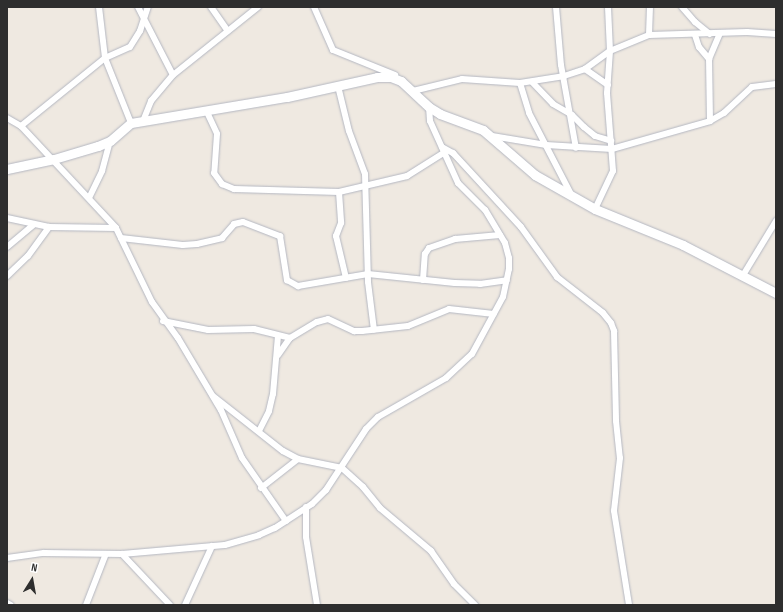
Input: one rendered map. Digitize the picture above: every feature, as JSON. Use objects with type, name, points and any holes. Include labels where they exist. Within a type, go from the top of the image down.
[{"type":"street","points":[[99,7],[105,58],[131,123]]},
{"type":"street","points":[[138,7],[173,75]]},
{"type":"street","points":[[21,126],[105,58],[130,47],[140,31],[148,7]]},
{"type":"street","points":[[211,7],[228,31]]},
{"type":"street","points":[[248,7],[249,14]]},
{"type":"street","points":[[143,121],[152,101],[173,75],[258,7]]},
{"type":"street","points":[[314,7],[333,50],[396,75],[429,107],[451,120],[479,128],[492,136],[535,175],[571,194],[595,209],[683,245],[776,292]]},
{"type":"street","points":[[556,7],[564,76],[572,115],[576,148]]},
{"type":"street","points":[[595,209],[613,171],[608,85],[610,51],[608,7]]},
{"type":"street","points":[[649,36],[650,7]]},
{"type":"street","points":[[682,7],[695,22],[710,34]]},
{"type":"street","points":[[413,91],[440,82],[462,79],[520,84],[564,76],[584,69],[610,51],[649,36],[720,33],[776,34]]},
{"type":"street","points":[[710,121],[709,59],[720,33]]},
{"type":"street","points":[[695,35],[699,47],[709,59]]},
{"type":"street","points":[[584,69],[608,85]]},
{"type":"street","points":[[7,169],[54,160],[110,141],[131,123],[377,78],[391,77],[401,81]]},
{"type":"street","points":[[532,82],[552,104],[572,115],[595,136],[611,141]]},
{"type":"street","points":[[520,84],[529,113],[571,194]]},
{"type":"street","points":[[492,136],[546,145],[612,149],[710,121],[724,113],[752,87],[776,84]]},
{"type":"street","points":[[338,86],[349,131],[365,174],[368,274],[374,330]]},
{"type":"street","points":[[7,558],[44,553],[105,556],[212,546],[259,535],[286,521],[326,490],[342,468],[366,429],[378,417],[456,370],[472,354],[503,297],[507,280],[509,258],[500,235],[485,210],[458,183],[430,121],[429,107]]},
{"type":"street","points":[[206,110],[216,127],[217,144],[213,171],[222,184],[239,190],[339,192],[407,176],[443,149]]},
{"type":"street","points":[[7,118],[21,126],[90,198],[116,228],[163,321],[178,338],[212,396],[242,458],[261,488],[286,521]]},
{"type":"street","points":[[90,198],[102,172],[110,141]]},
{"type":"street","points":[[443,149],[453,153],[521,227],[557,277],[597,308],[614,330],[616,421],[620,458],[614,511],[629,605]]},
{"type":"street","points":[[339,192],[341,223],[336,236],[346,278]]},
{"type":"street","points":[[7,218],[33,226],[116,228]]},
{"type":"street","points":[[742,276],[776,221]]},
{"type":"street","points":[[120,238],[183,246],[220,239],[234,224],[245,222],[280,236],[286,274],[292,284],[311,285],[368,274],[480,284],[507,280]]},
{"type":"street","points":[[7,247],[33,226]]},
{"type":"street","points":[[7,276],[28,256],[49,227]]},
{"type":"street","points":[[423,280],[425,253],[429,248],[455,240],[500,235]]},
{"type":"street","points":[[278,355],[290,338],[317,322],[328,319],[354,331],[408,326],[450,309],[494,314]]},
{"type":"street","points":[[163,321],[208,330],[254,329],[290,338]]},
{"type":"street","points":[[259,431],[268,411],[278,355],[278,336]]},
{"type":"street","points":[[212,396],[283,451],[298,459],[342,468],[363,486],[380,508],[431,551],[454,584],[474,605]]},
{"type":"street","points":[[261,488],[298,459]]},
{"type":"street","points":[[306,507],[306,537],[317,605]]},
{"type":"street","points":[[185,605],[212,546]]},
{"type":"street","points":[[122,554],[170,605]]},
{"type":"street","points":[[86,605],[105,556]]},
{"type":"street","points":[[7,603],[11,605]]}]
